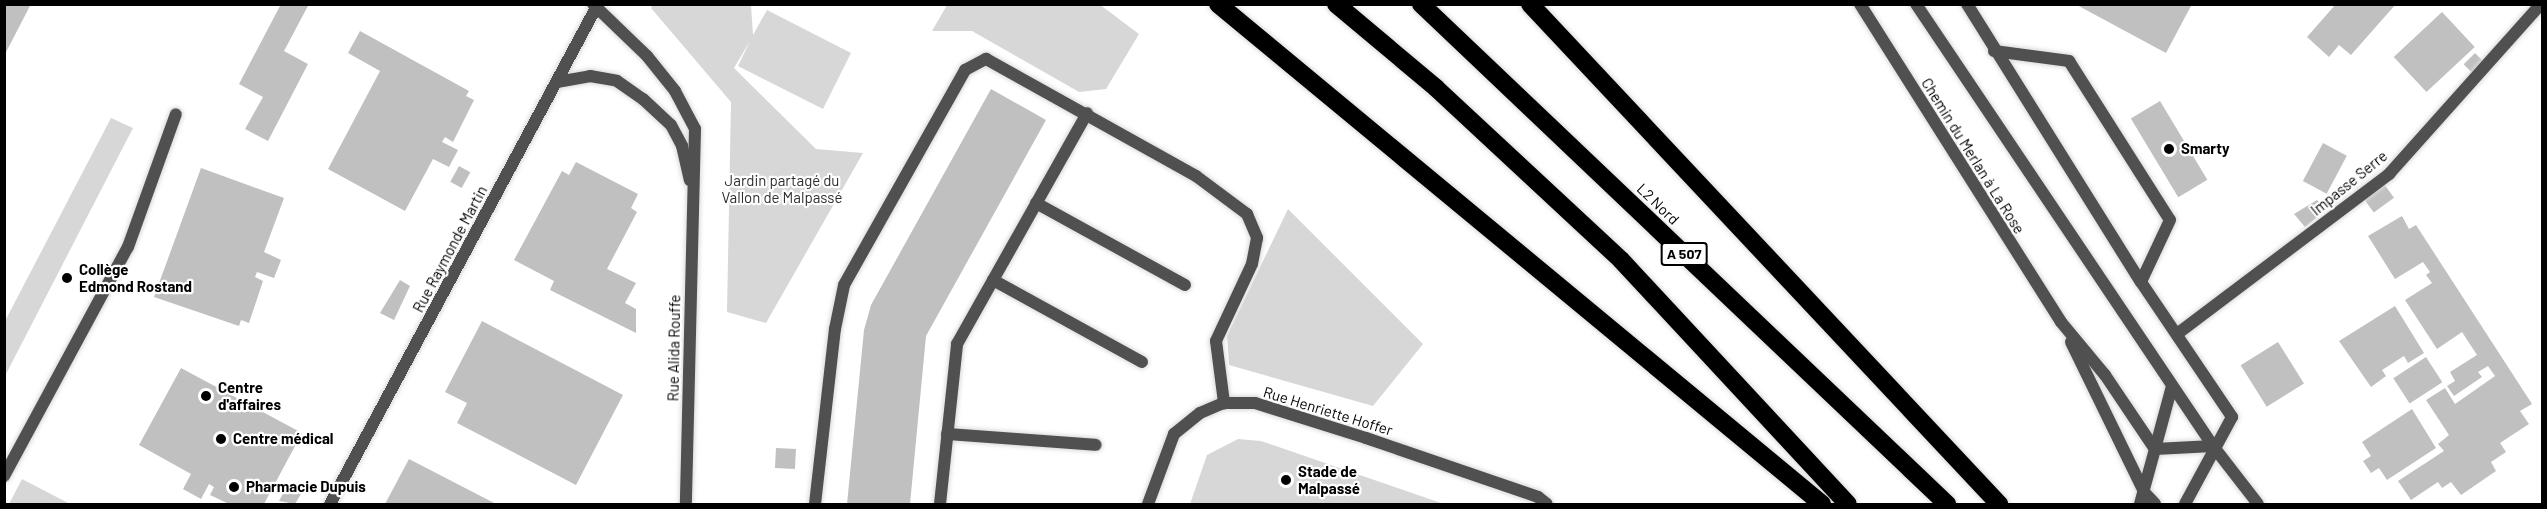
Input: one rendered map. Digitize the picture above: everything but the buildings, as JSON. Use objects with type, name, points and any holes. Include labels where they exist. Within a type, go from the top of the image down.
[{"type":"highway","points":[[1218,4],[1822,504]]},
{"type":"highway","points":[[1336,4],[1436,88],[1621,260],[1848,504]]},
{"type":"highway","name":"L2 Nord","points":[[1421,4],[1947,504]]},
{"type":"highway","points":[[1530,4],[1999,504]]},
{"type":"street","name":"Chemin du Merlan à La Rose","points":[[1860,4],[2061,322],[2105,375],[2156,449]]},
{"type":"street","points":[[1916,4],[2213,446],[2258,504]]},
{"type":"street","points":[[1967,4],[1994,51],[2141,282],[2232,417],[2213,446],[2185,504]]},
{"type":"street","name":"Impasse Serre","points":[[2177,334],[2389,174],[2541,4]]},
{"type":"street","name":"Rue Raymonde Martin","points":[[330,504],[596,6]]},
{"type":"street","name":"Rue Alida Rouffe","points":[[596,6],[647,56],[688,113],[697,143],[693,193],[686,504]]},
{"type":"street","points":[[1994,51],[2069,62],[2145,180],[2170,220],[2141,282]]},
{"type":"street","points":[[815,504],[835,329],[844,285],[965,70],[986,59],[1087,113],[1196,176],[1247,214],[1257,238],[1252,264],[1216,341],[1224,403]]},
{"type":"street","name":"Rue Alida Rouffe","points":[[557,81],[590,76],[617,81],[649,104],[671,125],[682,146],[693,193]]},
{"type":"street","points":[[940,504],[957,344],[1087,113]]},
{"type":"street","points":[[4,476],[129,247],[176,114]]},
{"type":"street","points":[[1036,203],[1185,285]]},
{"type":"street","points":[[993,280],[1142,362]]},
{"type":"street","name":"Chemin du Merlan à La Rose","points":[[2061,322],[2142,498],[2155,504]]},
{"type":"street","points":[[2142,498],[2172,386]]},
{"type":"street","name":"Rue Henriette Hoffer","points":[[1148,504],[1174,434],[1200,413],[1224,403],[1255,404],[1366,438],[1538,497],[1547,504]]},
{"type":"street","points":[[947,434],[1095,445]]},
{"type":"street","points":[[2156,449],[2213,446]]},
{"type":"green space","name":"Jardin partagé du Vallon de Malpassé","points":[[653,4],[751,5],[753,35],[767,10],[851,53],[823,109],[738,66],[750,41],[734,68],[816,149],[863,153],[766,323],[727,312],[731,102],[651,8]]},
{"type":"green space","points":[[1099,4],[1139,34],[1106,89],[1079,92],[972,31],[932,31],[947,5]]},
{"type":"green space","points":[[111,118],[133,128],[5,376],[5,321]]},
{"type":"green space","points":[[1288,209],[1423,344],[1373,406],[1229,365],[1227,336]]},
{"type":"green space","name":"Stade de Malpassé","points":[[1238,439],[1261,441],[1444,504],[1190,504],[1207,455]]},
{"type":"green space","points":[[22,479],[70,504],[9,504]]},
{"type":"place","name":"Smarty","points":[[2169,149]]},
{"type":"place","name":"Collège Edmond Rostand","points":[[67,278]]},
{"type":"place","name":"Centre d'affaires","points":[[206,396]]},
{"type":"place","name":"Centre médical","points":[[221,439]]},
{"type":"place","name":"Stade de Malpassé","points":[[1286,480]]},
{"type":"place","name":"Pharmacie Dupuis","points":[[234,487]]}]
